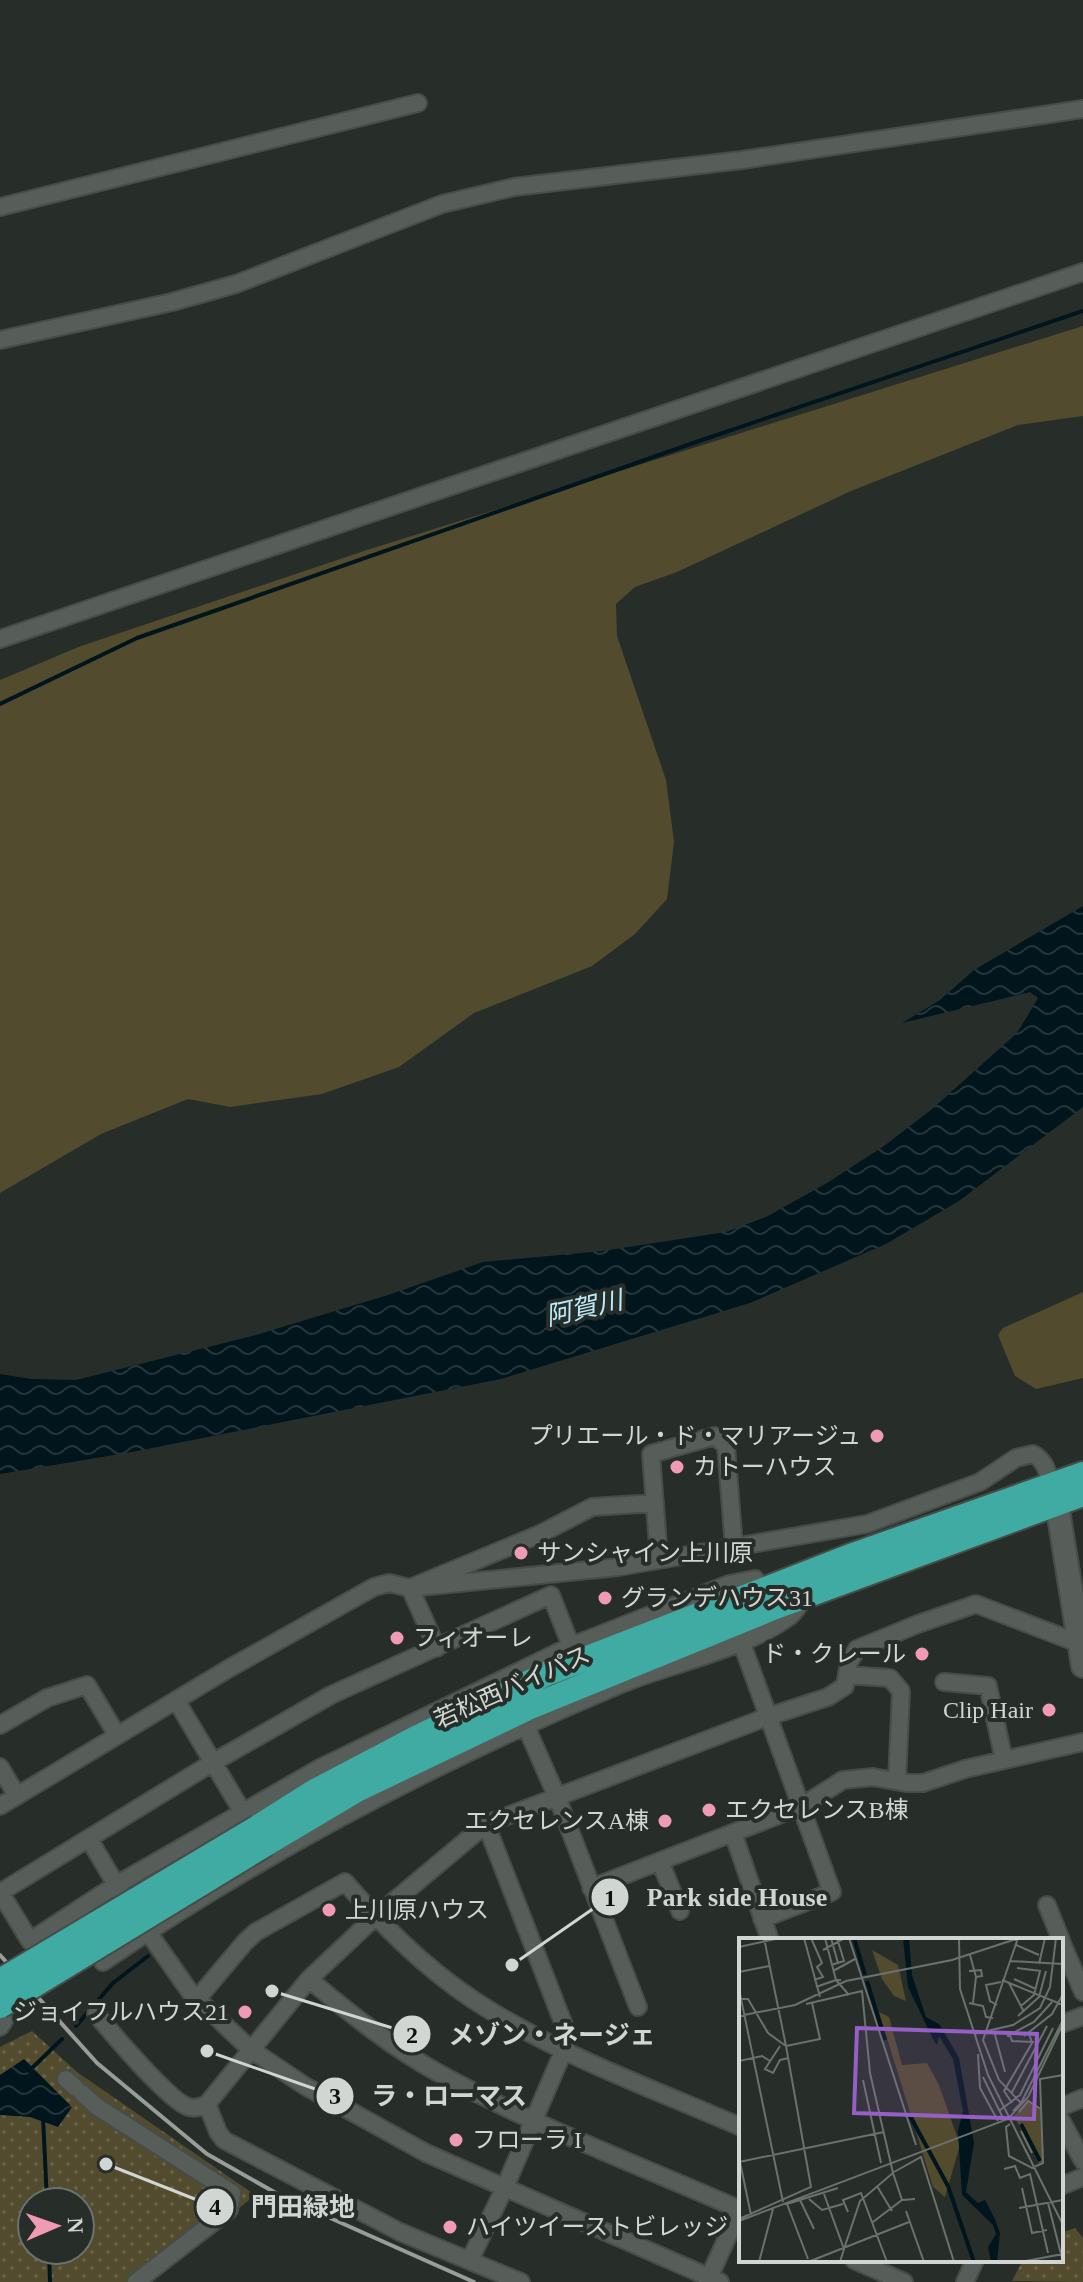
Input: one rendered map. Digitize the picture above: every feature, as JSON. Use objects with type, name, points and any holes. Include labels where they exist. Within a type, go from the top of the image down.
[{"type":"highway","name":"若松西バイパス","points":[[0,1981],[256,1837],[528,1708],[1054,1495],[1083,1474]]},
{"type":"highway","name":"若松西バイパス","points":[[0,2008],[256,1837],[328,1784],[546,1674],[853,1555],[1054,1495],[1083,1494]]},
{"type":"street","points":[[0,207],[418,103]]},
{"type":"street","points":[[0,340],[172,302],[236,284],[442,204],[514,187],[742,160],[1083,109]]},
{"type":"street","points":[[0,639],[1083,272]]},
{"type":"street","points":[[659,1558],[651,1454],[715,1436],[726,1446],[734,1547]]},
{"type":"street","points":[[0,1806],[176,1700],[374,1587],[389,1583],[410,1588],[618,1567],[867,1524],[980,1482],[1022,1456],[1033,1454],[1042,1459],[1054,1495],[1083,1666]]},
{"type":"street","points":[[410,1588],[540,1534],[592,1507],[655,1503]]},
{"type":"street","points":[[545,1574],[571,1646]]},
{"type":"street","points":[[103,1962],[148,1933],[256,1837],[320,1768],[571,1646],[729,1584],[755,1579],[764,1592]]},
{"type":"street","points":[[410,1588],[437,1648]]},
{"type":"street","points":[[227,1820],[116,1885],[30,1941],[0,1892],[212,1763],[331,1695],[551,1595]]},
{"type":"street","points":[[227,1820],[256,1837],[333,1821],[514,1729],[648,1673],[765,1631],[789,1617],[805,1596]]},
{"type":"street","points":[[96,2014],[149,2073],[186,2107],[199,2108],[207,2104],[309,1979],[375,1917],[486,1824],[841,1690],[845,1686],[849,1662],[857,1649],[976,1604],[1081,1644]]},
{"type":"street","points":[[741,1641],[832,1892],[762,1919]]},
{"type":"street","points":[[847,1675],[890,1678],[901,1691],[897,1781]]},
{"type":"street","points":[[944,1682],[988,1686],[1004,1760]]},
{"type":"street","points":[[0,1725],[47,1698],[87,1685],[117,1735]]},
{"type":"street","points":[[176,1700],[256,1837]]},
{"type":"street","points":[[528,1731],[557,1797],[638,2007]]},
{"type":"street","points":[[591,1888],[802,1806],[843,1780],[873,1777],[923,1783],[965,1769],[1083,1742]]},
{"type":"street","points":[[0,1767],[17,1796]]},
{"type":"street","points":[[227,1820],[256,1837]]},
{"type":"street","points":[[470,2260],[569,2038],[486,1824]]},
{"type":"street","points":[[733,1833],[769,1938]]},
{"type":"street","points":[[89,1839],[148,1933],[197,1999],[250,2049],[305,2086],[390,2135],[712,2280],[739,2214]]},
{"type":"street","points":[[660,1861],[680,1911]]},
{"type":"street","points":[[197,1999],[256,1932],[345,1882],[375,1917],[443,1979],[491,2011],[565,2050],[739,2126]]},
{"type":"street","points":[[1047,1905],[1060,1938]]},
{"type":"street","points":[[1063,1946],[1083,1992]]},
{"type":"street","points":[[309,1979],[362,2023],[442,2075],[535,2120],[739,2208]]},
{"type":"street","points":[[0,2008],[4,2021],[0,2027]]},
{"type":"street","points":[[1063,2023],[1083,2016]]},
{"type":"street","points":[[74,2086],[96,2106],[232,2193],[229,2210],[136,2282]]},
{"type":"street","points":[[1063,2106],[1083,2098]]},
{"type":"street","points":[[207,2104],[224,2140],[400,2232],[521,2282]]},
{"type":"street","points":[[1063,2124],[1083,2161]]},
{"type":"street","points":[[1063,2185],[1083,2177]]},
{"type":"street","points":[[859,2262],[904,2282]]},
{"type":"street","points":[[965,2282],[974,2262]]},
{"type":"shaded area","points":[[1083,326],[1083,416],[1018,425],[851,491],[677,572],[635,587],[616,604],[617,636],[666,780],[674,842],[667,899],[635,934],[592,966],[474,1013],[399,1067],[322,1094],[230,1107],[188,1099],[101,1134],[0,1193],[0,680],[81,646],[367,550]]},
{"type":"shaded area","points":[[1083,1292],[1083,1378],[1036,1389],[1015,1376],[998,1335],[1003,1328]]},
{"type":"shaded area","points":[[32,2031],[77,2072],[255,2195],[151,2282],[0,2282],[0,2047]]},
{"type":"shaded area","points":[[1075,2228],[1083,2238],[1083,2282],[1012,2281],[1022,2262],[1063,2262],[1063,2232]]},
{"type":"water","name":"阿賀川","points":[[1083,906],[1083,1107],[959,1201],[886,1244],[750,1303],[501,1379],[132,1452],[0,1474],[0,1374],[31,1379],[76,1380],[256,1335],[483,1262],[602,1251],[726,1232],[766,1217],[884,1146],[932,1109],[1017,1033],[1038,998],[1030,992],[902,1023],[940,1000],[974,970]]},
{"type":"water","points":[[24,2059],[72,2107],[58,2127],[30,2117],[0,2115],[0,2075]]},
{"type":"waterway","points":[[0,704],[137,638],[699,441],[1083,311]]},
{"type":"waterway","points":[[76,2026],[113,1983],[148,1956]]},
{"type":"waterway","points":[[29,2071],[62,2039]]},
{"type":"waterway","points":[[43,2117],[46,2186]]},
{"type":"waterway","points":[[50,2266],[50,2282]]},
{"type":"railway","points":[[0,1955],[97,2063],[207,2154],[283,2197],[474,2282]]},
{"type":"place","name":"プリエール・ド・マリアージュ","points":[[877,1436]]},
{"type":"place","name":"カトーハウス","points":[[677,1467]]},
{"type":"place","name":"サンシャイン上川原","points":[[521,1553]]},
{"type":"place","name":"グランデハウス31","points":[[605,1598]]},
{"type":"place","name":"フィオーレ","points":[[397,1638]]},
{"type":"place","name":"ド・クレール","points":[[922,1654]]},
{"type":"place","name":"Clip Hair","points":[[1049,1710]]},
{"type":"place","name":"エクセレンスB棟","points":[[709,1810]]},
{"type":"place","name":"エクセレンスA棟","points":[[665,1821]]},
{"type":"place","name":"上川原ハウス","points":[[329,1910]]},
{"type":"place","name":"Park side House","points":[[512,1965]]},
{"type":"place","name":"メゾン・ネージェ","points":[[272,1991]]},
{"type":"place","name":"ジョイフルハウス21","points":[[245,2012]]},
{"type":"place","name":"ラ・ローマス","points":[[207,2051]]},
{"type":"place","name":"フローラ I","points":[[456,2140]]},
{"type":"place","name":"門田緑地","points":[[106,2164]]},
{"type":"place","name":"ハイツイーストビレッジ","points":[[450,2227]]}]
